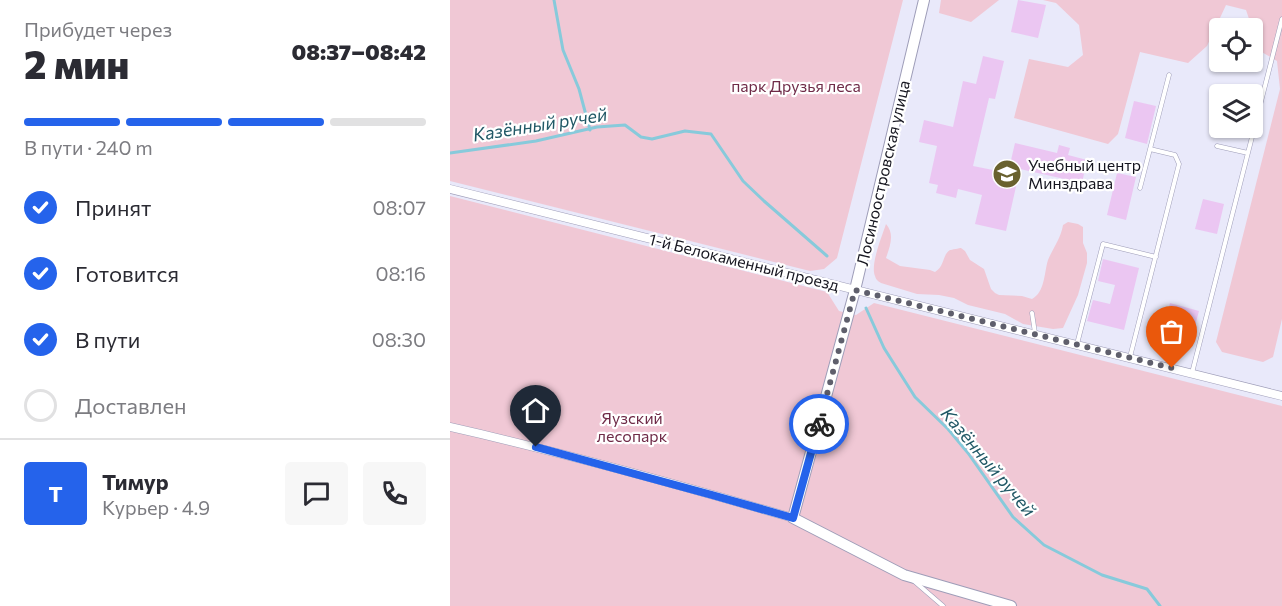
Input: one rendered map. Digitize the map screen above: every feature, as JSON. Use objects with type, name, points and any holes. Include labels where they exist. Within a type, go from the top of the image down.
[{"type":"street","name":"Лосиноостровская улица","points":[[793,518],[855,290],[924,0]]},
{"type":"street","name":"1-й Белокаменный проезд","points":[[450,189],[1282,396]]},
{"type":"street","points":[[450,427],[524,444],[793,518],[892,570],[1011,606]]},
{"type":"lane","points":[[1192,373],[1282,19]]},
{"type":"lane","points":[[1140,188],[1169,75]]},
{"type":"lane","points":[[1217,146],[1248,153]]},
{"type":"lane","points":[[1130,358],[1179,164],[1175,155],[1150,149]]},
{"type":"lane","points":[[1077,345],[1103,244],[1156,257]]},
{"type":"lane","points":[[1032,313],[1036,335]]},
{"type":"lane","points":[[904,574],[943,606]]},
{"type":"green space","name":"парк Друзья леса","points":[[450,0],[903,0],[837,258],[824,269],[810,271],[450,181]]},
{"type":"green space","points":[[941,0],[999,0],[971,22],[939,13]]},
{"type":"green space","points":[[1043,0],[1282,0],[1282,319],[1273,357],[1263,362],[1222,352],[1216,342],[1280,89],[1277,61],[1263,53],[1263,18],[1249,18],[1246,10],[1226,5],[1220,18],[1209,18],[1207,46],[1188,63],[1140,52],[1118,134],[1108,144],[1014,118],[1029,59],[1068,67],[1083,55],[1079,25],[1056,3]]},
{"type":"green space","name":"Яузский лесопарк","points":[[450,196],[827,292],[839,311],[856,315],[874,303],[1282,406],[1282,606],[450,606]]},
{"type":"green space","points":[[1068,222],[1083,227],[1087,263],[1078,295],[1063,328],[1053,329],[1023,324],[1005,314],[968,305],[954,298],[917,294],[881,283],[875,276],[875,258],[886,224],[891,236],[886,258],[900,266],[935,272],[947,252],[961,248],[970,260],[984,269],[991,289],[995,293],[1032,299],[1042,287],[1048,260],[1059,239],[1063,225]]},
{"type":"building","points":[[1018,0],[1046,5],[1038,38],[1011,32]]},
{"type":"building","points":[[983,56],[1004,61],[995,99],[989,98],[973,166],[1008,173],[1015,143],[1057,153],[1059,145],[1070,148],[1068,155],[1087,160],[1082,183],[1020,169],[1006,231],[975,224],[982,195],[958,189],[956,198],[936,193],[938,185],[929,183],[937,146],[919,142],[924,120],[953,127],[963,81],[976,84]]},
{"type":"building","points":[[1134,101],[1156,106],[1147,144],[1125,138]]},
{"type":"building","points":[[1117,173],[1136,177],[1126,220],[1107,215]]},
{"type":"building","points":[[1203,199],[1224,204],[1217,234],[1195,229]]},
{"type":"building","points":[[1103,259],[1139,268],[1124,330],[1087,321],[1093,300],[1110,304],[1115,285],[1098,281]]},
{"type":"building","points":[[1170,303],[1199,311],[1193,333],[1164,326]]},
{"type":"waterway","points":[[554,0],[563,50],[579,89],[590,130]]},
{"type":"waterway","name":"Казённый ручей","points":[[450,153],[536,141],[597,127],[625,125],[641,137],[652,139],[685,131],[711,134],[743,181],[827,256]]},
{"type":"waterway","name":"Казённый ручей","points":[[866,308],[884,348],[915,397],[948,429],[968,453],[1013,517],[1044,545],[1102,575],[1147,589],[1160,606]]},
{"type":"way so far","points":[[819,424],[855,290],[1172,368]]},
{"type":"place","name":"Учебный центр Минздрава","points":[[1007,174]]},
{"type":"route","points":[[536,447],[793,518],[819,424]]}]
